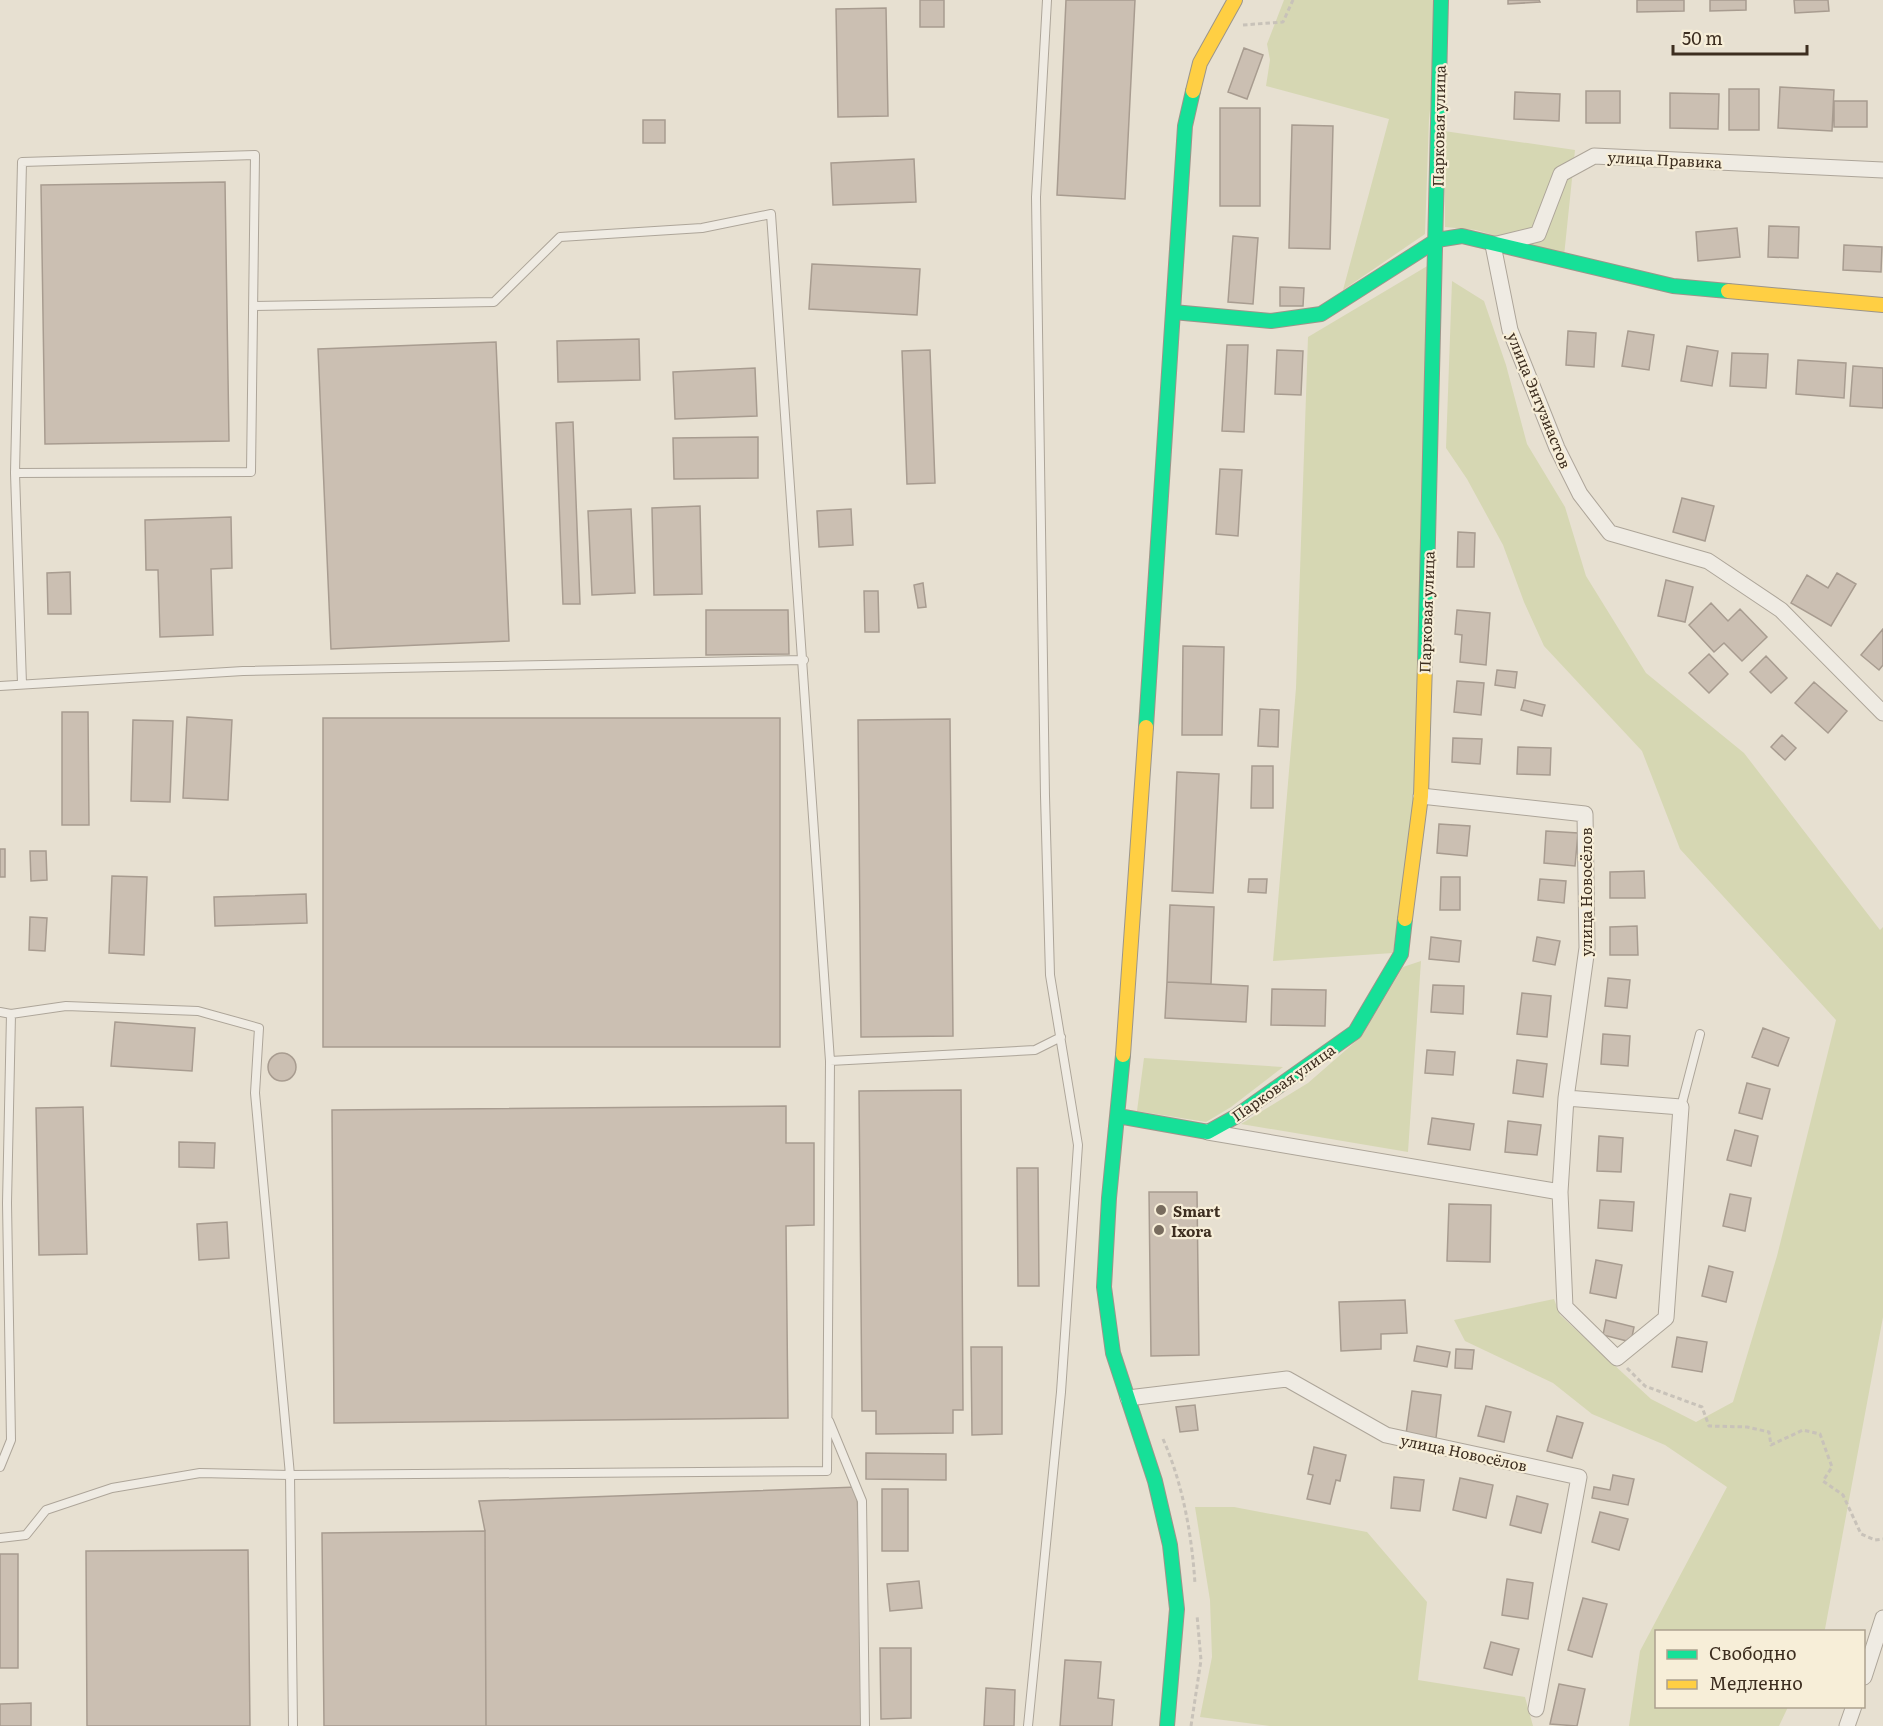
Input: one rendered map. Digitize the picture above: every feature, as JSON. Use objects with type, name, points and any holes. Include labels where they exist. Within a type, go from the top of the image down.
[{"type":"street","points":[[1167,1726],[1177,1609],[1170,1545],[1155,1481],[1113,1353],[1104,1287],[1108,1198],[1127,1018],[1187,115],[1200,63],[1235,0]]},
{"type":"street","name":"Парковая улица","points":[[1208,1132],[1244,1111],[1355,1032],[1401,954],[1421,796],[1437,240],[1441,0]]},
{"type":"street","name":"улица Правика","points":[[1493,245],[1538,234],[1561,174],[1594,156],[1883,170]]},
{"type":"street","name":"улица Правика","points":[[1173,312],[1271,321],[1321,314],[1437,240],[1462,236],[1673,286],[1883,305]]},
{"type":"street","name":"улица Энтузиастов","points":[[1493,245],[1510,330],[1557,448],[1580,494],[1610,533],[1708,561],[1780,610],[1883,713]]},
{"type":"street","name":"улица Новосёлов","points":[[1421,796],[1585,814],[1587,948],[1566,1098],[1560,1192],[1565,1307],[1617,1358]]},
{"type":"street","points":[[1566,1098],[1681,1107],[1666,1318],[1617,1358]]},
{"type":"street","name":"Парковая улица","points":[[1118,1116],[1560,1192]]},
{"type":"street","name":"улица Новосёлов","points":[[1128,1398],[1287,1379],[1386,1435],[1579,1477],[1536,1709]]},
{"type":"street","points":[[1865,1671],[1883,1618]]},
{"type":"street","points":[[1847,1726],[1854,1708]]},
{"type":"lane","points":[[1028,1726],[1061,1392],[1078,1145],[1050,975],[1046,832],[1036,197],[1047,0]]},
{"type":"lane","points":[[15,473],[251,472],[255,155],[22,162],[15,473],[22,684]]},
{"type":"lane","points":[[0,1538],[26,1535],[45,1510],[112,1488],[200,1473],[290,1475],[827,1471],[830,1061],[804,660],[771,214],[702,228],[560,237],[494,302],[253,306]]},
{"type":"lane","points":[[0,686],[243,671],[804,660]]},
{"type":"lane","points":[[0,1012],[10,1014],[66,1006],[198,1011],[259,1028],[255,1093],[290,1475],[293,1726]]},
{"type":"lane","points":[[0,1467],[11,1440],[7,1203],[10,1014]]},
{"type":"lane","points":[[1681,1107],[1700,1034]]},
{"type":"lane","points":[[830,1061],[1035,1050],[1060,1037]]},
{"type":"lane","points":[[827,1417],[862,1501],[865,1726]]},
{"type":"path","points":[[1232,25],[1283,22],[1293,0]]},
{"type":"path","points":[[1617,1358],[1646,1386],[1702,1407],[1709,1426],[1747,1427],[1769,1432],[1770,1445],[1803,1430],[1820,1434],[1832,1467],[1823,1481],[1843,1495],[1861,1534],[1875,1540],[1883,1539]]},
{"type":"path","points":[[1161,1434],[1183,1499],[1194,1553],[1196,1587]]},
{"type":"path","points":[[1191,1726],[1201,1660],[1197,1609]]},
{"type":"green space","points":[[1284,0],[1442,0],[1429,119],[1425,234],[1343,290],[1389,119],[1266,86],[1270,60],[1267,44]]},
{"type":"green space","points":[[1444,131],[1575,150],[1564,256],[1476,230],[1445,227]]},
{"type":"green space","points":[[1429,265],[1414,798],[1393,953],[1273,961],[1296,688],[1308,337]]},
{"type":"green space","points":[[1452,281],[1484,301],[1506,365],[1527,444],[1565,507],[1586,576],[1646,673],[1744,753],[1880,930],[1883,927],[1883,1317],[1825,1629],[1655,1630],[1655,1708],[1788,1708],[1779,1726],[1629,1726],[1640,1651],[1727,1487],[1665,1445],[1592,1414],[1553,1383],[1465,1341],[1454,1320],[1554,1299],[1560,1315],[1651,1399],[1696,1422],[1733,1402],[1777,1256],[1836,1020],[1680,849],[1642,751],[1544,646],[1524,602],[1503,545],[1467,479],[1446,448]]},
{"type":"green space","points":[[1421,961],[1408,1152],[1241,1124],[1308,1083],[1362,1036],[1403,967]]},
{"type":"green space","points":[[1144,1058],[1283,1067],[1231,1107],[1206,1122],[1137,1111]]},
{"type":"green space","points":[[1195,1507],[1234,1507],[1367,1532],[1427,1602],[1418,1680],[1525,1697],[1533,1726],[1270,1726],[1200,1717],[1212,1657],[1210,1600]]},
{"type":"building","points":[[920,0],[944,0],[944,27],[920,27]]},
{"type":"building","points":[[1066,0],[1135,0],[1125,199],[1057,195]]},
{"type":"building","points":[[1508,0],[1539,0],[1540,2],[1508,4]]},
{"type":"building","points":[[1637,0],[1684,0],[1684,11],[1637,12]]},
{"type":"building","points":[[1710,0],[1746,0],[1746,10],[1710,11]]},
{"type":"building","points":[[1794,0],[1828,0],[1829,11],[1795,13]]},
{"type":"building","points":[[886,8],[888,116],[838,117],[836,9]]},
{"type":"building","points":[[1244,48],[1263,55],[1247,99],[1228,92]]},
{"type":"building","points":[[1780,87],[1834,90],[1832,131],[1778,128]]},
{"type":"building","points":[[1729,89],[1759,89],[1759,130],[1729,130]]},
{"type":"building","points":[[1586,91],[1620,91],[1620,123],[1586,123]]},
{"type":"building","points":[[1515,92],[1560,94],[1559,121],[1514,119]]},
{"type":"building","points":[[1670,93],[1719,94],[1718,129],[1670,128]]},
{"type":"building","points":[[1834,101],[1867,101],[1867,127],[1834,127]]},
{"type":"building","points":[[1220,108],[1260,108],[1260,206],[1220,206]]},
{"type":"building","points":[[643,120],[665,120],[665,143],[643,143]]},
{"type":"building","points":[[1292,125],[1333,126],[1330,249],[1289,248]]},
{"type":"building","points":[[914,159],[916,202],[833,205],[831,163]]},
{"type":"building","points":[[225,182],[229,441],[45,444],[41,185]]},
{"type":"building","points":[[1769,226],[1799,227],[1798,258],[1768,257]]},
{"type":"building","points":[[1737,228],[1740,257],[1698,261],[1696,232]]},
{"type":"building","points":[[1233,236],[1258,238],[1253,304],[1228,302]]},
{"type":"building","points":[[1844,245],[1882,247],[1881,272],[1843,270]]},
{"type":"building","points":[[812,264],[920,269],[917,315],[809,309]]},
{"type":"building","points":[[1280,287],[1304,288],[1303,306],[1280,306]]},
{"type":"building","points":[[1568,331],[1596,333],[1594,367],[1566,365]]},
{"type":"building","points":[[1628,331],[1654,335],[1649,370],[1622,366]]},
{"type":"building","points":[[639,339],[640,380],[558,382],[557,341]]},
{"type":"building","points":[[496,342],[509,641],[331,649],[318,349]]},
{"type":"building","points":[[1227,345],[1248,345],[1244,432],[1222,431]]},
{"type":"building","points":[[1687,346],[1718,351],[1712,386],[1681,381]]},
{"type":"building","points":[[930,350],[935,483],[907,484],[902,351]]},
{"type":"building","points":[[1277,350],[1303,351],[1301,395],[1275,394]]},
{"type":"building","points":[[1732,353],[1768,354],[1766,388],[1730,386]]},
{"type":"building","points":[[1798,360],[1846,363],[1844,398],[1796,394]]},
{"type":"building","points":[[1853,366],[1883,368],[1883,408],[1850,406]]},
{"type":"building","points":[[755,368],[757,416],[675,419],[673,372]]},
{"type":"building","points":[[573,422],[580,604],[563,604],[556,423]]},
{"type":"building","points":[[758,437],[758,478],[674,479],[673,438]]},
{"type":"building","points":[[1220,469],[1242,470],[1238,536],[1216,534]]},
{"type":"building","points":[[1682,498],[1714,506],[1705,541],[1673,532]]},
{"type":"building","points":[[700,506],[702,594],[654,595],[652,508]]},
{"type":"building","points":[[631,509],[635,593],[592,595],[588,511]]},
{"type":"building","points":[[851,509],[853,545],[819,547],[817,511]]},
{"type":"building","points":[[231,517],[232,568],[211,569],[213,635],[160,637],[158,570],[146,570],[145,520]]},
{"type":"building","points":[[1458,532],[1475,533],[1474,567],[1457,567]]},
{"type":"building","points":[[70,572],[71,614],[48,614],[47,573]]},
{"type":"building","points":[[1837,573],[1856,584],[1831,626],[1791,603],[1807,575],[1828,588]]},
{"type":"building","points":[[1666,580],[1693,587],[1685,622],[1658,616]]},
{"type":"building","points":[[923,583],[926,607],[918,608],[914,585]]},
{"type":"building","points":[[864,591],[878,591],[879,632],[865,632]]},
{"type":"building","points":[[1711,603],[1728,621],[1740,609],[1767,637],[1742,661],[1724,643],[1714,652],[1689,625]]},
{"type":"building","points":[[706,610],[788,610],[789,654],[706,655]]},
{"type":"building","points":[[1457,610],[1490,613],[1486,665],[1460,662],[1462,635],[1455,634]]},
{"type":"building","points":[[1883,629],[1883,665],[1879,670],[1861,655]]},
{"type":"building","points":[[1183,646],[1224,647],[1222,735],[1182,735]]},
{"type":"building","points":[[1709,654],[1728,674],[1709,693],[1689,673]]},
{"type":"building","points":[[1766,656],[1787,678],[1771,693],[1750,672]]},
{"type":"building","points":[[1497,670],[1517,672],[1515,688],[1495,685]]},
{"type":"building","points":[[1457,681],[1484,683],[1481,715],[1454,712]]},
{"type":"building","points":[[1814,682],[1847,711],[1828,733],[1795,703]]},
{"type":"building","points":[[1524,700],[1545,705],[1542,716],[1521,710]]},
{"type":"building","points":[[1260,709],[1279,710],[1278,747],[1258,746]]},
{"type":"building","points":[[62,712],[88,712],[89,825],[62,825]]},
{"type":"building","points":[[187,717],[232,720],[228,800],[183,798]]},
{"type":"building","points":[[323,718],[780,718],[780,1047],[323,1047]]},
{"type":"building","points":[[950,719],[953,1036],[861,1037],[858,720]]},
{"type":"building","points":[[133,720],[173,721],[170,802],[131,801]]},
{"type":"building","points":[[1782,735],[1796,748],[1785,760],[1771,747]]},
{"type":"building","points":[[1453,738],[1482,739],[1480,764],[1452,762]]},
{"type":"building","points":[[1518,747],[1551,748],[1550,775],[1517,774]]},
{"type":"building","points":[[1252,766],[1273,766],[1273,808],[1251,808]]},
{"type":"building","points":[[1177,772],[1219,774],[1213,893],[1172,891]]},
{"type":"building","points":[[1439,824],[1470,826],[1467,856],[1437,853]]},
{"type":"building","points":[[1546,831],[1578,833],[1575,866],[1544,863]]},
{"type":"building","points":[[0,849],[5,849],[5,877],[0,877]]},
{"type":"building","points":[[30,851],[46,851],[47,880],[31,881]]},
{"type":"building","points":[[1644,871],[1645,898],[1610,898],[1610,872]]},
{"type":"building","points":[[112,876],[147,877],[144,955],[109,953]]},
{"type":"building","points":[[1441,877],[1460,877],[1460,910],[1440,910]]},
{"type":"building","points":[[1249,879],[1267,879],[1266,893],[1248,892]]},
{"type":"building","points":[[1540,879],[1566,881],[1564,903],[1538,900]]},
{"type":"building","points":[[306,894],[307,923],[215,926],[214,897]]},
{"type":"building","points":[[1170,905],[1214,907],[1211,984],[1167,982]]},
{"type":"building","points":[[30,917],[47,918],[45,951],[29,950]]},
{"type":"building","points":[[1637,926],[1638,955],[1610,955],[1610,927]]},
{"type":"building","points":[[1431,937],[1461,941],[1459,962],[1429,959]]},
{"type":"building","points":[[1537,937],[1560,941],[1555,965],[1533,961]]},
{"type":"building","points":[[1608,978],[1630,980],[1627,1008],[1605,1006]]},
{"type":"building","points":[[1167,982],[1248,986],[1246,1022],[1165,1018]]},
{"type":"building","points":[[1433,985],[1464,986],[1463,1014],[1431,1012]]},
{"type":"building","points":[[1272,989],[1326,990],[1325,1026],[1271,1025]]},
{"type":"building","points":[[1522,993],[1551,996],[1547,1037],[1517,1034]]},
{"type":"building","points":[[115,1022],[195,1028],[192,1071],[111,1066]]},
{"type":"building","points":[[1763,1028],[1789,1038],[1778,1066],[1752,1057]]},
{"type":"building","points":[[1603,1034],[1630,1036],[1628,1066],[1601,1064]]},
{"type":"building","points":[[1427,1050],[1455,1052],[1453,1075],[1425,1073]]},
{"type":"building","points":[[282,1053],[292,1057],[296,1067],[292,1077],[282,1081],[272,1077],[268,1067],[272,1057]]},
{"type":"building","points":[[1517,1060],[1547,1064],[1543,1097],[1513,1093]]},
{"type":"building","points":[[1747,1083],[1770,1089],[1762,1119],[1739,1113]]},
{"type":"building","points":[[961,1090],[963,1410],[953,1410],[953,1433],[876,1434],[876,1411],[862,1411],[859,1091]]},
{"type":"building","points":[[786,1106],[786,1143],[814,1143],[814,1225],[786,1226],[788,1418],[334,1423],[332,1110]]},
{"type":"building","points":[[83,1107],[87,1254],[39,1255],[36,1108]]},
{"type":"building","points":[[1432,1118],[1474,1124],[1470,1150],[1428,1144]]},
{"type":"building","points":[[1508,1121],[1541,1125],[1537,1155],[1505,1152]]},
{"type":"building","points":[[1735,1130],[1758,1136],[1751,1166],[1727,1160]]},
{"type":"building","points":[[1599,1136],[1623,1138],[1621,1172],[1597,1171]]},
{"type":"building","points":[[179,1142],[215,1143],[214,1168],[179,1167]]},
{"type":"building","points":[[1017,1168],[1038,1168],[1039,1286],[1018,1286]]},
{"type":"building","points":[[1149,1192],[1197,1192],[1199,1355],[1151,1356]]},
{"type":"building","points":[[1730,1194],[1751,1198],[1745,1231],[1723,1226]]},
{"type":"building","points":[[1600,1200],[1634,1202],[1632,1231],[1598,1228]]},
{"type":"building","points":[[1449,1204],[1491,1205],[1490,1262],[1447,1261]]},
{"type":"building","points":[[227,1222],[229,1258],[199,1260],[197,1224]]},
{"type":"building","points":[[1596,1260],[1622,1265],[1616,1298],[1590,1293]]},
{"type":"building","points":[[1709,1266],[1733,1272],[1726,1302],[1702,1296]]},
{"type":"building","points":[[1405,1300],[1407,1333],[1381,1334],[1381,1349],[1341,1351],[1339,1302]]},
{"type":"building","points":[[1606,1320],[1634,1327],[1631,1342],[1603,1335]]},
{"type":"building","points":[[1677,1337],[1707,1342],[1702,1372],[1672,1367]]},
{"type":"building","points":[[1417,1346],[1450,1352],[1447,1367],[1414,1361]]},
{"type":"building","points":[[971,1347],[1002,1347],[1002,1434],[972,1435]]},
{"type":"building","points":[[1456,1349],[1474,1350],[1472,1369],[1455,1368]]},
{"type":"building","points":[[1412,1391],[1441,1395],[1436,1438],[1406,1434]]},
{"type":"building","points":[[1195,1405],[1198,1430],[1180,1432],[1176,1407]]},
{"type":"building","points":[[1486,1406],[1511,1412],[1504,1442],[1478,1436]]},
{"type":"building","points":[[1557,1416],[1583,1423],[1572,1458],[1547,1451]]},
{"type":"building","points":[[1314,1447],[1346,1455],[1340,1481],[1336,1480],[1330,1504],[1307,1499],[1313,1475],[1308,1474]]},
{"type":"building","points":[[866,1453],[946,1454],[946,1480],[866,1479]]},
{"type":"building","points":[[1613,1475],[1634,1479],[1628,1505],[1592,1498],[1594,1487],[1610,1490]]},
{"type":"building","points":[[1394,1477],[1424,1480],[1420,1511],[1391,1508]]},
{"type":"building","points":[[1460,1478],[1493,1485],[1486,1518],[1453,1510]]},
{"type":"building","points":[[857,1487],[864,1726],[486,1726],[485,1531],[479,1501]]},
{"type":"building","points":[[882,1489],[908,1489],[908,1551],[882,1551]]},
{"type":"building","points":[[1517,1496],[1548,1504],[1541,1533],[1510,1525]]},
{"type":"building","points":[[1600,1512],[1628,1519],[1619,1550],[1592,1542]]},
{"type":"building","points":[[485,1531],[486,1726],[324,1726],[322,1533]]},
{"type":"building","points":[[248,1550],[250,1726],[87,1726],[86,1551]]},
{"type":"building","points":[[0,1554],[18,1554],[18,1668],[0,1668]]},
{"type":"building","points":[[1507,1579],[1533,1583],[1528,1619],[1502,1615]]},
{"type":"building","points":[[919,1581],[922,1608],[890,1611],[887,1584]]},
{"type":"building","points":[[1583,1598],[1607,1604],[1592,1657],[1568,1650]]},
{"type":"building","points":[[1491,1642],[1519,1649],[1512,1675],[1484,1668]]},
{"type":"building","points":[[880,1648],[911,1648],[911,1718],[881,1719]]},
{"type":"building","points":[[1065,1660],[1101,1662],[1098,1698],[1114,1700],[1112,1726],[1060,1726]]},
{"type":"building","points":[[1559,1684],[1585,1689],[1577,1726],[1550,1724]]},
{"type":"building","points":[[986,1688],[1015,1690],[1014,1726],[984,1726]]},
{"type":"building","points":[[31,1703],[31,1726],[0,1726],[0,1704]]},
{"type":"traffic: fast","points":[[1425,663],[1441,0]]},
{"type":"traffic: fast","points":[[1146,727],[1185,126],[1193,91]]},
{"type":"traffic: fast","points":[[1173,312],[1271,321],[1321,314],[1437,240],[1462,236],[1673,286],[1728,291]]},
{"type":"traffic: fast","points":[[1118,1116],[1208,1132],[1235,1117],[1355,1032],[1401,954],[1405,919]]},
{"type":"traffic: fast","points":[[1123,1055],[1109,1198],[1104,1287],[1113,1353],[1155,1481],[1170,1545],[1177,1609],[1167,1726]]},
{"type":"traffic: slow","points":[[1193,91],[1200,63],[1235,0]]},
{"type":"traffic: slow","points":[[1728,291],[1883,305]]},
{"type":"traffic: slow","points":[[1405,919],[1421,796],[1425,663]]},
{"type":"traffic: slow","points":[[1123,1055],[1146,727]]},
{"type":"place","name":"Smart","points":[[1161,1210]]},
{"type":"place","name":"Ixora","points":[[1159,1230]]}]
